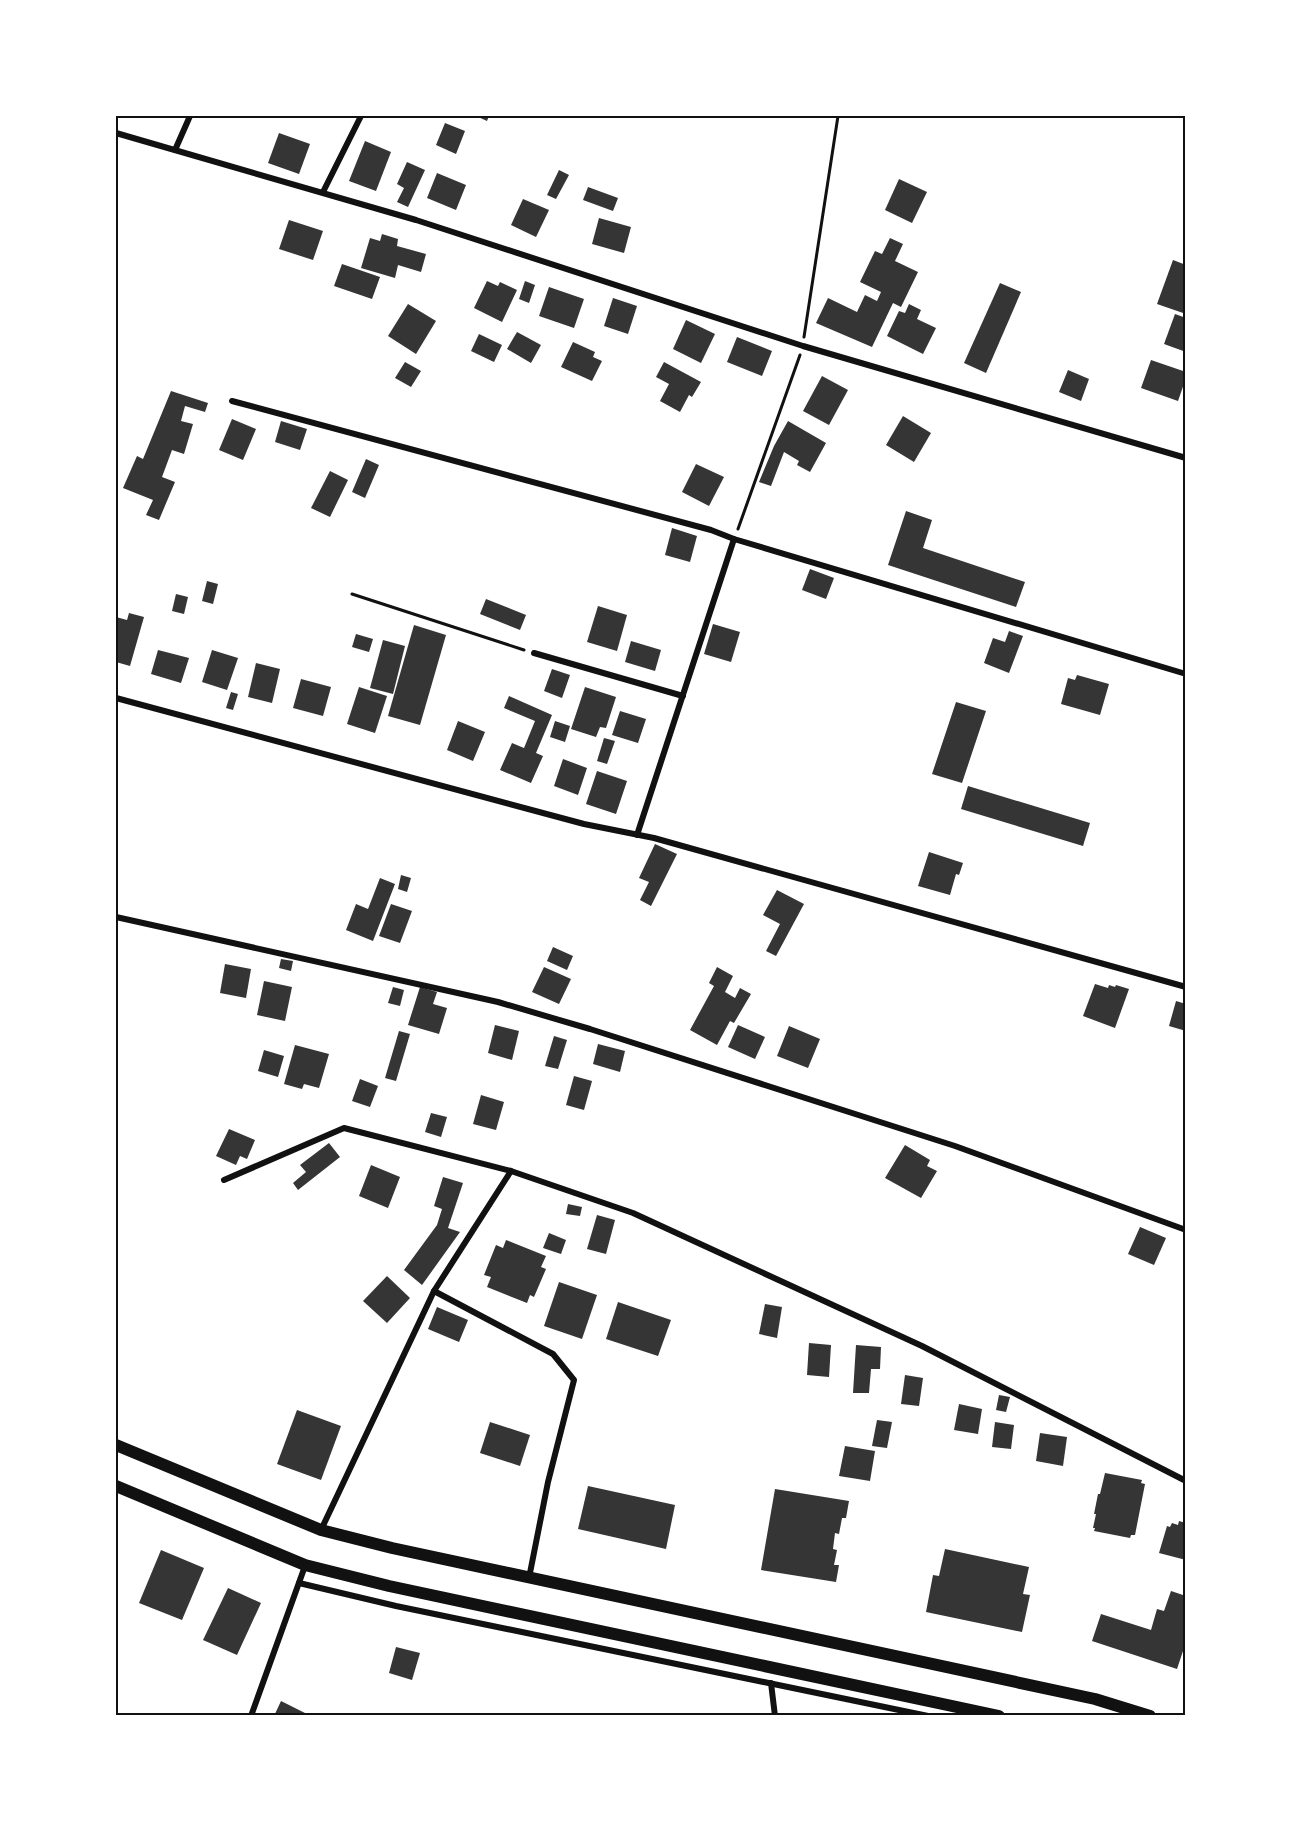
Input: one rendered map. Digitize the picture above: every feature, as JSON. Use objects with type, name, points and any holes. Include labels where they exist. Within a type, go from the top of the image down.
[{"type":"main road","points":[[116,1445],[321,1530],[529,1578],[1095,1699],[1150,1716]]},
{"type":"main road","points":[[116,1486],[305,1565],[389,1586],[999,1716]]},
{"type":"street","points":[[175,150],[190,116]]},
{"type":"street","points":[[323,192],[361,116]]},
{"type":"street","points":[[116,133],[416,220],[803,346],[1185,458]]},
{"type":"street","points":[[232,401],[711,530],[734,539],[1185,674]]},
{"type":"street","points":[[637,835],[734,539]]},
{"type":"street","points":[[534,653],[683,696]]},
{"type":"street","points":[[116,698],[584,824],[637,835],[1185,987]]},
{"type":"street","points":[[116,917],[521,1008],[955,1146],[1185,1230]]},
{"type":"street","points":[[225,1180],[344,1128],[511,1171],[633,1213],[922,1346],[1185,1480]]},
{"type":"street","points":[[321,1530],[434,1291],[511,1171]]},
{"type":"street","points":[[434,1291],[553,1354],[574,1380],[548,1482],[529,1578]]},
{"type":"street","points":[[251,1716],[305,1565]]},
{"type":"street","points":[[299,1583],[396,1606],[928,1716]]},
{"type":"street","points":[[771,1683],[775,1716]]},
{"type":"path","points":[[352,594],[534,653]]},
{"type":"building","points":[[476,116],[489,116],[487,121]]},
{"type":"building","points":[[445,123],[465,131],[456,154],[436,145]]},
{"type":"building","points":[[279,133],[310,144],[299,174],[268,163]]},
{"type":"building","points":[[365,141],[391,152],[376,191],[349,181]]},
{"type":"building","points":[[407,162],[425,170],[408,207],[397,202],[404,188],[397,184]]},
{"type":"building","points":[[559,170],[569,175],[556,199],[547,195]]},
{"type":"building","points":[[437,173],[466,185],[456,210],[427,198]]},
{"type":"building","points":[[899,179],[927,192],[912,223],[885,210]]},
{"type":"building","points":[[588,187],[618,198],[613,211],[583,200]]},
{"type":"building","points":[[523,199],[549,210],[536,237],[511,225]]},
{"type":"building","points":[[599,218],[631,227],[624,253],[592,244]]},
{"type":"building","points":[[289,220],[323,231],[313,260],[279,249]]},
{"type":"building","points":[[382,234],[398,239],[397,246],[426,254],[421,272],[398,265],[395,278],[361,268],[370,238],[380,241]]},
{"type":"building","points":[[890,238],[903,244],[895,261],[918,272],[901,307],[893,303],[872,347],[816,323],[828,298],[857,312],[865,295],[877,301],[881,292],[860,282],[875,251],[882,254]]},
{"type":"building","points":[[1173,260],[1186,265],[1186,314],[1157,304]]},
{"type":"building","points":[[342,264],[380,277],[372,299],[334,286]]},
{"type":"building","points":[[487,281],[498,286],[500,282],[517,290],[502,322],[474,308]]},
{"type":"building","points":[[525,281],[535,285],[529,303],[519,299]]},
{"type":"building","points":[[1000,283],[1021,292],[986,373],[964,363]]},
{"type":"building","points":[[549,287],[584,299],[574,328],[539,316]]},
{"type":"building","points":[[613,298],[637,306],[628,334],[604,326]]},
{"type":"building","points":[[408,304],[436,321],[416,354],[388,336]]},
{"type":"building","points":[[909,304],[921,310],[917,319],[936,328],[923,354],[887,336],[899,311],[905,313]]},
{"type":"building","points":[[1175,314],[1186,318],[1186,352],[1164,344]]},
{"type":"building","points":[[686,320],[715,334],[701,363],[673,349]]},
{"type":"building","points":[[517,332],[541,345],[531,363],[507,349]]},
{"type":"building","points":[[479,334],[502,345],[494,362],[471,351]]},
{"type":"building","points":[[737,337],[772,351],[762,376],[727,362]]},
{"type":"building","points":[[573,342],[595,352],[593,357],[602,361],[592,381],[561,367]]},
{"type":"building","points":[[1151,360],[1186,372],[1178,401],[1141,388]]},
{"type":"building","points":[[405,362],[421,371],[411,387],[395,378]]},
{"type":"building","points":[[664,362],[701,382],[692,397],[689,395],[680,412],[660,401],[669,384],[656,377]]},
{"type":"building","points":[[1068,370],[1089,379],[1081,401],[1059,392]]},
{"type":"building","points":[[822,376],[848,390],[829,425],[803,411]]},
{"type":"building","points":[[171,391],[208,403],[205,412],[185,406],[181,421],[193,424],[184,454],[172,450],[162,477],[175,482],[159,520],[146,515],[153,500],[123,488],[137,456],[143,459]]},
{"type":"building","points":[[903,416],[931,433],[914,462],[886,445]]},
{"type":"building","points":[[232,419],[256,429],[243,460],[219,450]]},
{"type":"building","points":[[281,421],[307,429],[300,450],[275,442]]},
{"type":"building","points":[[788,421],[826,443],[810,472],[797,465],[799,461],[784,452],[771,486],[759,482],[774,446]]},
{"type":"building","points":[[366,459],[379,465],[365,498],[352,492]]},
{"type":"building","points":[[696,464],[724,477],[709,506],[682,492]]},
{"type":"building","points":[[330,471],[348,480],[330,517],[311,508]]},
{"type":"building","points":[[906,511],[932,520],[923,548],[1025,582],[1016,607],[888,565]]},
{"type":"building","points":[[672,528],[697,536],[690,562],[665,555]]},
{"type":"building","points":[[810,569],[834,578],[826,599],[802,590]]},
{"type":"building","points":[[207,581],[218,584],[213,604],[202,601]]},
{"type":"building","points":[[176,594],[188,597],[184,614],[172,611]]},
{"type":"building","points":[[486,599],[526,615],[520,630],[480,614]]},
{"type":"building","points":[[598,606],[627,615],[617,651],[587,642]]},
{"type":"building","points":[[129,613],[144,617],[130,666],[116,662],[116,617],[127,620]]},
{"type":"building","points":[[713,624],[740,632],[731,662],[704,654]]},
{"type":"building","points":[[414,625],[446,635],[420,725],[388,716]]},
{"type":"building","points":[[1009,631],[1023,636],[1009,673],[984,663],[993,638],[1005,642]]},
{"type":"building","points":[[356,634],[373,639],[369,652],[352,647]]},
{"type":"building","points":[[383,640],[405,646],[393,694],[370,688]]},
{"type":"building","points":[[631,641],[661,650],[655,671],[625,662]]},
{"type":"building","points":[[158,650],[189,658],[181,683],[151,674]]},
{"type":"building","points":[[212,650],[238,658],[227,690],[202,682]]},
{"type":"building","points":[[256,663],[280,669],[272,703],[248,697]]},
{"type":"building","points":[[552,669],[570,675],[562,698],[544,691]]},
{"type":"building","points":[[1077,675],[1109,684],[1100,715],[1061,704],[1068,678],[1075,680]]},
{"type":"building","points":[[301,679],[331,687],[323,716],[293,708]]},
{"type":"building","points":[[359,687],[387,696],[375,733],[347,724]]},
{"type":"building","points":[[585,687],[616,697],[606,728],[600,727],[596,737],[571,729]]},
{"type":"building","points":[[231,692],[238,694],[233,710],[226,708]]},
{"type":"building","points":[[509,696],[552,715],[536,753],[543,756],[531,783],[500,770],[512,743],[524,748],[535,721],[504,708]]},
{"type":"building","points":[[956,702],[986,711],[962,783],[932,774]]},
{"type":"building","points":[[620,711],[646,719],[638,743],[612,735]]},
{"type":"building","points":[[458,721],[485,732],[473,761],[447,750]]},
{"type":"building","points":[[555,721],[570,726],[565,742],[550,737]]},
{"type":"building","points":[[604,738],[615,741],[607,764],[597,761]]},
{"type":"building","points":[[563,759],[587,768],[578,795],[554,786]]},
{"type":"building","points":[[597,771],[627,781],[616,814],[586,804]]},
{"type":"building","points":[[968,786],[1090,823],[1083,846],[961,809]]},
{"type":"building","points":[[655,844],[677,854],[651,906],[640,900],[649,882],[639,878]]},
{"type":"building","points":[[929,852],[963,863],[959,875],[956,874],[950,895],[918,886]]},
{"type":"building","points":[[401,875],[411,878],[407,892],[398,889]]},
{"type":"building","points":[[380,878],[395,884],[373,941],[346,930],[356,904],[368,909]]},
{"type":"building","points":[[777,890],[804,904],[776,956],[766,951],[780,924],[763,915]]},
{"type":"building","points":[[391,904],[412,911],[400,943],[379,936]]},
{"type":"building","points":[[553,947],[573,956],[567,970],[547,961]]},
{"type":"building","points":[[281,959],[293,961],[291,971],[279,968]]},
{"type":"building","points":[[225,964],[251,969],[246,998],[220,993]]},
{"type":"building","points":[[544,967],[571,979],[559,1004],[532,992]]},
{"type":"building","points":[[717,967],[733,976],[725,992],[735,998],[740,988],[751,994],[734,1023],[730,1021],[717,1045],[690,1030],[714,986],[709,983]]},
{"type":"building","points":[[264,981],[292,987],[285,1021],[257,1015]]},
{"type":"building","points":[[1095,984],[1108,988],[1109,985],[1115,987],[1116,985],[1129,989],[1115,1028],[1083,1016]]},
{"type":"building","points":[[393,987],[404,990],[400,1006],[388,1003]]},
{"type":"building","points":[[420,987],[437,992],[433,1004],[447,1008],[439,1034],[408,1025]]},
{"type":"building","points":[[1176,1001],[1186,1004],[1186,1031],[1169,1026]]},
{"type":"building","points":[[495,1025],[519,1031],[512,1060],[488,1053]]},
{"type":"building","points":[[738,1025],[765,1037],[755,1059],[728,1047]]},
{"type":"building","points":[[789,1026],[820,1039],[808,1068],[777,1056]]},
{"type":"building","points":[[399,1031],[410,1034],[396,1081],[385,1078]]},
{"type":"building","points":[[554,1036],[567,1040],[558,1069],[545,1066]]},
{"type":"building","points":[[598,1044],[625,1051],[620,1072],[593,1064]]},
{"type":"building","points":[[295,1045],[329,1054],[319,1088],[304,1084],[302,1089],[284,1084]]},
{"type":"building","points":[[264,1050],[284,1056],[278,1077],[258,1071]]},
{"type":"building","points":[[574,1076],[592,1081],[584,1110],[566,1105]]},
{"type":"building","points":[[360,1079],[378,1086],[370,1107],[352,1101]]},
{"type":"building","points":[[481,1095],[504,1102],[496,1130],[473,1124]]},
{"type":"building","points":[[431,1113],[447,1117],[441,1137],[425,1132]]},
{"type":"building","points":[[229,1129],[255,1140],[247,1159],[240,1156],[236,1165],[216,1156]]},
{"type":"building","points":[[329,1143],[340,1157],[298,1190],[293,1183],[306,1172],[300,1165]]},
{"type":"building","points":[[905,1145],[930,1160],[927,1166],[937,1171],[921,1198],[885,1178]]},
{"type":"building","points":[[371,1165],[400,1177],[388,1208],[359,1196]]},
{"type":"building","points":[[443,1177],[463,1183],[448,1228],[460,1232],[422,1285],[404,1270],[437,1225],[442,1209],[434,1206]]},
{"type":"building","points":[[568,1204],[582,1207],[580,1216],[566,1214]]},
{"type":"building","points":[[597,1215],[615,1220],[606,1254],[587,1249]]},
{"type":"building","points":[[1140,1227],[1166,1238],[1154,1265],[1128,1254]]},
{"type":"building","points":[[549,1233],[566,1240],[561,1254],[543,1248]]},
{"type":"building","points":[[506,1240],[546,1256],[541,1267],[546,1269],[534,1297],[530,1295],[527,1303],[487,1287],[491,1277],[484,1275],[496,1245],[503,1248]]},
{"type":"building","points":[[387,1276],[410,1298],[387,1323],[363,1301]]},
{"type":"building","points":[[559,1282],[597,1295],[582,1339],[544,1326]]},
{"type":"building","points":[[618,1302],[671,1320],[658,1356],[606,1339]]},
{"type":"building","points":[[765,1304],[782,1307],[777,1338],[759,1334]]},
{"type":"building","points":[[437,1307],[468,1320],[459,1342],[428,1329]]},
{"type":"building","points":[[809,1343],[831,1345],[829,1377],[807,1375]]},
{"type":"building","points":[[856,1345],[881,1347],[880,1369],[871,1369],[869,1393],[853,1393]]},
{"type":"building","points":[[905,1375],[923,1378],[919,1406],[901,1404]]},
{"type":"building","points":[[999,1395],[1010,1397],[1006,1412],[996,1410]]},
{"type":"building","points":[[959,1404],[982,1409],[978,1434],[954,1430]]},
{"type":"building","points":[[297,1410],[341,1426],[321,1480],[277,1464]]},
{"type":"building","points":[[877,1420],[892,1422],[887,1448],[872,1446]]},
{"type":"building","points":[[490,1422],[530,1435],[520,1466],[480,1453]]},
{"type":"building","points":[[995,1422],[1014,1425],[1011,1449],[992,1447]]},
{"type":"building","points":[[1040,1433],[1067,1437],[1063,1466],[1036,1461]]},
{"type":"building","points":[[845,1446],[875,1451],[870,1481],[839,1476]]},
{"type":"building","points":[[1105,1473],[1142,1480],[1141,1483],[1145,1484],[1135,1535],[1131,1535],[1130,1538],[1094,1531],[1096,1514],[1094,1514]]},
{"type":"building","points":[[588,1486],[675,1505],[666,1549],[578,1529]]},
{"type":"building","points":[[775,1489],[849,1501],[846,1518],[842,1518],[839,1534],[835,1533],[833,1549],[837,1550],[834,1565],[839,1565],[836,1582],[761,1570]]},
{"type":"building","points":[[1179,1521],[1186,1523],[1186,1560],[1159,1553],[1167,1526],[1170,1527],[1172,1523],[1178,1525]]},
{"type":"building","points":[[945,1549],[1029,1567],[1023,1594],[1030,1595],[1022,1632],[926,1612],[933,1575],[939,1576]]},
{"type":"building","points":[[161,1550],[204,1568],[182,1620],[139,1603]]},
{"type":"building","points":[[228,1588],[261,1603],[237,1655],[203,1640]]},
{"type":"building","points":[[1171,1591],[1186,1596],[1186,1642],[1177,1669],[1092,1641],[1101,1614],[1151,1630],[1157,1609],[1164,1611]]},
{"type":"building","points":[[396,1647],[420,1653],[412,1680],[389,1673]]},
{"type":"building","points":[[281,1701],[311,1716],[274,1716]]}]
